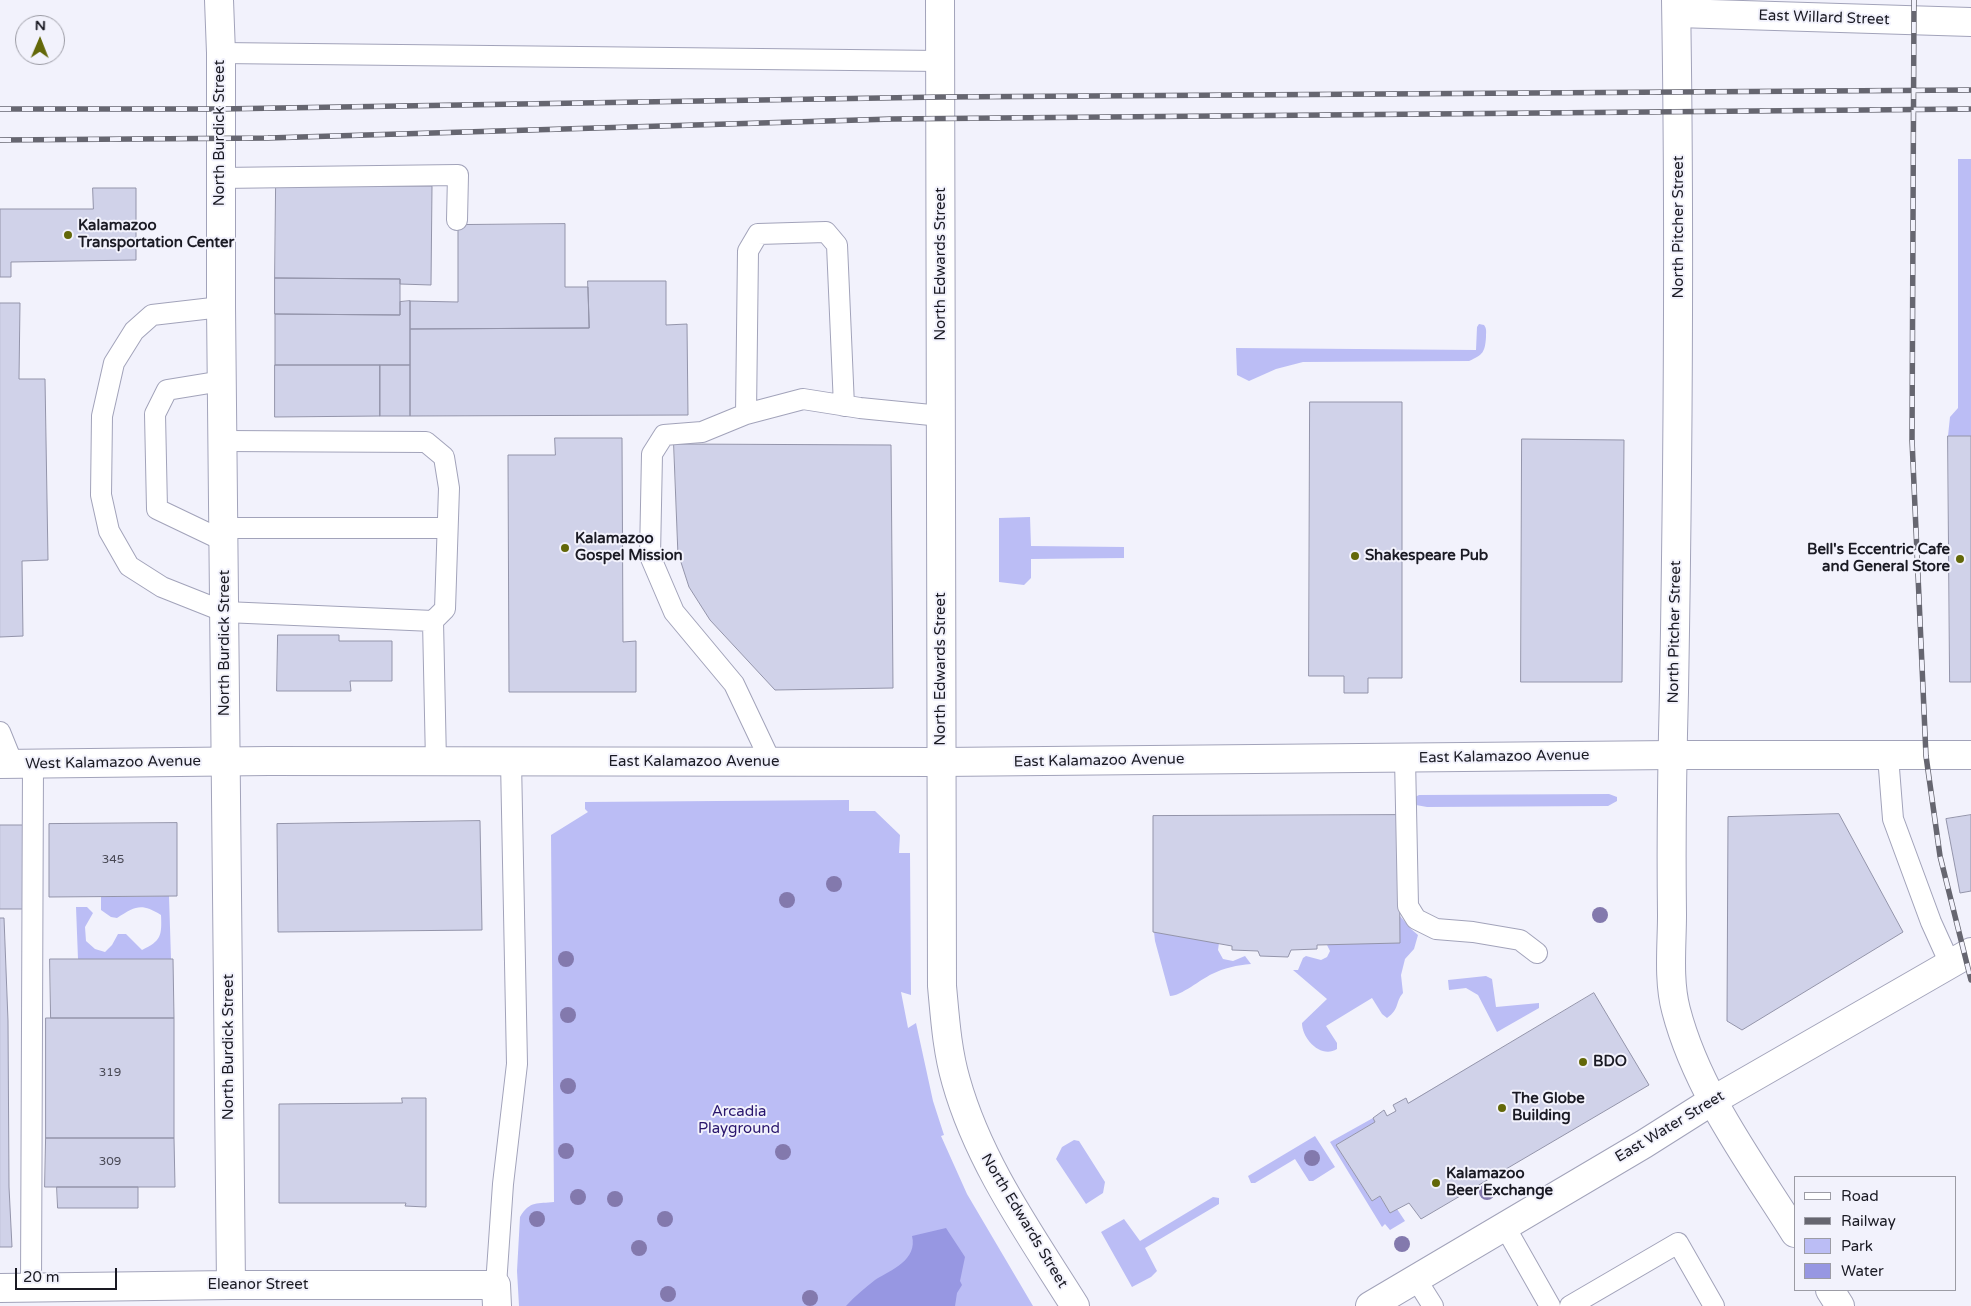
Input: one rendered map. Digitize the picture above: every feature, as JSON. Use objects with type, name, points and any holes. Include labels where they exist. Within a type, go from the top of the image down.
[{"type":"street","name":"North Burdick Street","points":[[219,0],[221,53],[220,178],[230,1285]]},
{"type":"street","name":"North Edwards Street","points":[[940,0],[942,986],[955,1080],[970,1124],[991,1170],[1075,1306]]},
{"type":"street","name":"East Willard Street","points":[[1676,6],[1971,22]]},
{"type":"street","name":"North Pitcher Street","points":[[1676,6],[1679,112],[1678,438],[1672,979],[1675,1007],[1686,1041],[1712,1101],[1794,1231]]},
{"type":"street","name":"East Kalamazoo Avenue","points":[[226,762],[941,762],[1673,755],[1971,755]]},
{"type":"street","name":"West Kalamazoo Avenue","points":[[16,764],[226,762]]},
{"type":"street","name":"East Water Street","points":[[1370,1306],[1504,1225],[1644,1144],[1712,1101],[1960,958]]},
{"type":"street","name":"Eleanor Street","points":[[0,1288],[230,1285],[496,1295]]},
{"type":"street","points":[[1831,1291],[1840,1306]]},
{"type":"lane","points":[[221,53],[940,61]]},
{"type":"lane","points":[[220,178],[458,175],[457,220]]},
{"type":"lane","points":[[746,414],[748,251],[758,234],[826,232],[837,245],[844,406]]},
{"type":"lane","points":[[221,307],[152,315],[134,331],[114,363],[102,416],[102,495],[109,531],[129,566],[162,587],[225,612],[433,621],[445,610],[449,488],[444,457],[426,442],[223,441]]},
{"type":"lane","points":[[222,381],[167,390],[155,414],[157,509],[224,535],[447,528]]},
{"type":"lane","points":[[771,762],[734,684],[674,612],[650,556],[652,454],[664,435],[702,432],[746,414],[803,399],[844,406],[941,416]]},
{"type":"lane","points":[[433,621],[436,762]]},
{"type":"lane","points":[[0,732],[16,764],[31,1288]]},
{"type":"lane","points":[[1888,756],[1893,819],[1931,922],[1960,958]]},
{"type":"lane","points":[[1405,758],[1408,906],[1416,919],[1436,929],[1473,932],[1520,940],[1537,953]]},
{"type":"lane","points":[[496,1295],[503,1184],[517,1064],[511,761]]},
{"type":"lane","points":[[1504,1225],[1550,1306]]},
{"type":"lane","points":[[1570,1306],[1678,1243],[1714,1306]]},
{"type":"lane","points":[[1416,1279],[1433,1306]]},
{"type":"green space","points":[[1958,159],[1971,159],[1971,436],[1948,436],[1950,417],[1958,408]]},
{"type":"green space","points":[[1479,324],[1484,325],[1486,329],[1485,346],[1480,355],[1469,361],[1303,362],[1276,369],[1249,381],[1237,375],[1236,348],[1476,350],[1477,327]]},
{"type":"green space","points":[[1030,517],[1031,546],[1124,547],[1124,558],[1031,559],[1031,578],[1024,585],[999,582],[999,518]]},
{"type":"green space","points":[[1609,794],[1617,797],[1617,801],[1608,806],[1427,807],[1416,805],[1415,797],[1419,795]]},
{"type":"green space","name":"Arcadia Playground","points":[[849,800],[849,811],[875,811],[900,835],[899,853],[910,853],[911,995],[901,992],[908,1028],[916,1023],[933,1101],[944,1135],[941,1136],[967,1194],[1033,1306],[519,1306],[517,1271],[520,1217],[531,1205],[554,1202],[551,835],[588,812],[585,809],[585,802]]},
{"type":"green space","points":[[169,896],[171,959],[78,959],[76,907],[87,907],[93,913],[85,927],[86,941],[95,949],[105,952],[112,945],[118,934],[126,934],[142,950],[157,941],[161,928],[161,915],[139,907],[117,918],[111,917],[101,910],[101,897]]},
{"type":"green space","points":[[1400,916],[1418,935],[1414,949],[1405,959],[1401,975],[1403,993],[1396,1009],[1387,1018],[1382,1014],[1372,998],[1326,1026],[1337,1043],[1337,1049],[1325,1051],[1314,1046],[1305,1035],[1302,1023],[1327,999],[1293,970],[1298,970],[1303,958],[1306,956],[1321,960],[1327,957],[1330,951],[1327,945]]},
{"type":"green space","points":[[1154,932],[1219,943],[1218,950],[1223,959],[1233,961],[1245,956],[1251,964],[1221,970],[1207,976],[1180,993],[1170,996]]},
{"type":"green space","points":[[1486,976],[1492,979],[1496,1007],[1539,1003],[1539,1008],[1497,1032],[1478,995],[1466,988],[1449,990],[1448,980]]},
{"type":"green space","points":[[1373,1118],[1375,1122],[1336,1145],[1372,1201],[1380,1196],[1390,1213],[1397,1209],[1405,1221],[1390,1230],[1385,1224],[1382,1227],[1330,1142]]},
{"type":"green space","points":[[1315,1136],[1335,1167],[1313,1181],[1309,1181],[1295,1159],[1255,1183],[1251,1183],[1248,1176]]},
{"type":"green space","points":[[1074,1140],[1079,1141],[1105,1182],[1103,1193],[1086,1204],[1056,1159],[1062,1147]]},
{"type":"green space","points":[[1213,1197],[1219,1198],[1219,1204],[1145,1248],[1157,1271],[1151,1277],[1132,1287],[1101,1232],[1124,1219],[1140,1241]]},
{"type":"water","points":[[946,1228],[965,1257],[960,1281],[962,1285],[957,1293],[955,1306],[846,1306],[856,1295],[875,1280],[907,1258],[913,1244],[912,1236]]},
{"type":"building","points":[[276,186],[432,186],[431,285],[400,284],[400,279],[275,278]]},
{"type":"building","name":"Kalamazoo Transportation Center","points":[[93,188],[136,188],[136,260],[11,262],[11,277],[0,277],[0,209],[93,209]]},
{"type":"building","points":[[565,224],[565,287],[588,287],[589,328],[410,329],[410,301],[458,302],[458,225]]},
{"type":"building","points":[[275,278],[400,279],[400,315],[275,314]]},
{"type":"building","points":[[588,281],[666,281],[666,325],[687,324],[688,415],[410,416],[410,329],[589,328]]},
{"type":"building","points":[[410,301],[410,365],[275,365],[275,314],[400,315],[400,302]]},
{"type":"building","points":[[0,303],[20,303],[19,379],[45,379],[48,560],[22,561],[23,636],[0,637]]},
{"type":"building","points":[[275,365],[380,365],[380,416],[275,417]]},
{"type":"building","points":[[380,365],[410,365],[410,416],[380,416]]},
{"type":"building","name":"Shakespeare Pub","points":[[1310,402],[1402,402],[1402,678],[1368,678],[1368,693],[1344,693],[1344,676],[1309,676]]},
{"type":"building","name":"Bell's Eccentric Cafe and General Store","points":[[1948,436],[1971,436],[1971,682],[1950,682]]},
{"type":"building","name":"Kalamazoo Gospel Mission","points":[[555,438],[622,438],[623,642],[636,641],[636,692],[509,692],[508,455],[555,455]]},
{"type":"building","points":[[1522,439],[1624,440],[1622,682],[1521,682]]},
{"type":"building","points":[[674,444],[891,445],[893,688],[775,690],[710,620],[689,587],[678,553]]},
{"type":"building","points":[[278,635],[339,635],[339,641],[392,641],[392,681],[350,681],[351,691],[277,691]]},
{"type":"building","points":[[1839,814],[1903,932],[1742,1030],[1727,1021],[1728,817]]},
{"type":"building","points":[[1399,815],[1400,943],[1317,945],[1317,949],[1291,950],[1288,957],[1260,956],[1258,951],[1232,950],[1232,946],[1153,932],[1153,816]]},
{"type":"building","points":[[1971,815],[1971,891],[1960,893],[1946,819]]},
{"type":"building","points":[[480,821],[482,930],[278,932],[277,824]]},
{"type":"building","points":[[177,823],[177,896],[49,897],[49,824]]},
{"type":"building","points":[[0,825],[26,825],[27,909],[0,909]]},
{"type":"building","points":[[0,918],[4,918],[8,1021],[9,1187],[12,1247],[0,1247]]},
{"type":"building","points":[[50,959],[173,959],[174,1018],[51,1018]]},
{"type":"building","name":"The Globe Building","points":[[1594,993],[1649,1085],[1421,1219],[1409,1203],[1390,1213],[1380,1196],[1372,1201],[1336,1145],[1375,1122],[1373,1118],[1384,1110],[1387,1116],[1396,1111],[1393,1105],[1406,1098],[1408,1103]]},
{"type":"building","points":[[46,1018],[174,1018],[174,1138],[46,1138]]},
{"type":"building","points":[[402,1098],[426,1098],[426,1207],[405,1206],[406,1203],[279,1203],[279,1104],[402,1103]]},
{"type":"building","points":[[46,1138],[174,1138],[175,1187],[45,1187]]},
{"type":"building","points":[[57,1187],[138,1187],[138,1208],[58,1208]]},
{"type":"railway","points":[[1914,0],[1912,440],[1926,756],[1940,856],[1971,980]]},
{"type":"railway","points":[[0,109],[220,109],[941,97],[1971,90]]},
{"type":"railway","points":[[0,140],[268,138],[892,119],[1971,109]]},
{"type":"place","name":"Kalamazoo Transportation Center","points":[[68,235]]},
{"type":"place","name":"Kalamazoo Gospel Mission","points":[[565,548]]},
{"type":"place","name":"Shakespeare Pub","points":[[1355,556]]},
{"type":"place","name":"Bell's Eccentric Cafe and General Store","points":[[1960,559]]},
{"type":"place","name":"BDO","points":[[1583,1062]]},
{"type":"place","name":"The Globe Building","points":[[1502,1108]]},
{"type":"place","name":"Kalamazoo Beer Exchange","points":[[1436,1183]]}]
